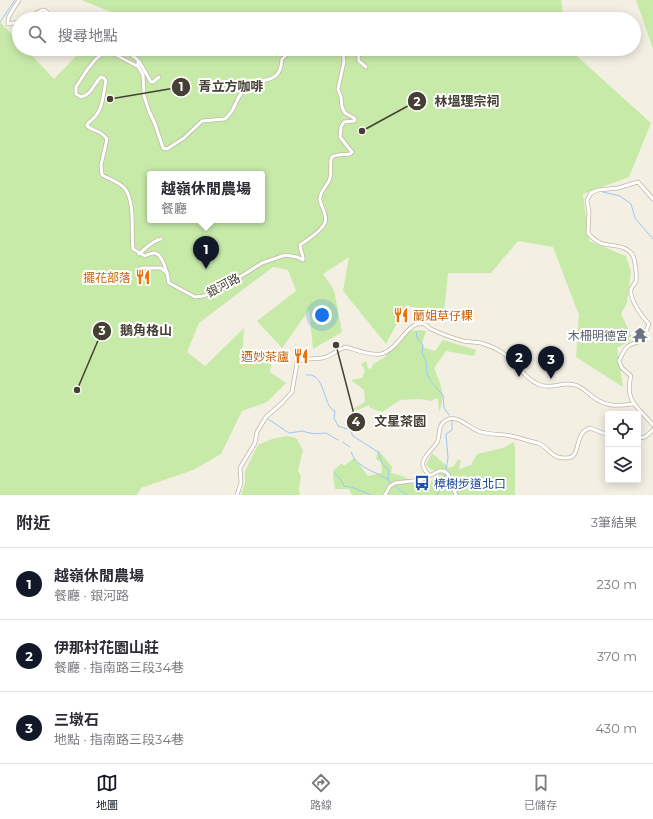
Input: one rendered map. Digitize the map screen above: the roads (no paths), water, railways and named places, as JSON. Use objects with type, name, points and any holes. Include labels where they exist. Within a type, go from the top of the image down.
[{"type":"street","points":[[12,12],[19,0]]},
{"type":"street","points":[[12,13],[8,20],[8,24],[12,23]]},
{"type":"street","points":[[100,56],[95,60],[76,87],[76,94],[80,97],[86,96],[101,77],[106,81],[102,97],[102,107],[87,126],[92,130],[103,133],[107,139],[101,165],[102,175],[126,189],[133,220],[131,237],[133,249],[139,254],[148,245],[161,239]]},
{"type":"street","points":[[118,56],[138,66]]},
{"type":"street","points":[[134,56],[151,82],[160,77]]},
{"type":"street","points":[[138,60],[138,66],[143,75],[144,96],[163,148],[167,149],[184,138],[202,121],[225,119],[232,111],[242,92],[248,86],[278,76],[281,70],[282,59],[285,56]]},
{"type":"street","name":"銀河路","points":[[139,254],[145,256],[153,253],[157,254],[163,260],[170,283],[195,296],[204,296],[227,285],[262,263],[285,255],[297,257],[303,260],[304,256],[300,250],[300,245],[320,230],[326,219],[320,199],[321,193],[328,184],[332,172],[330,162],[332,157],[350,154],[352,152],[340,137],[341,126],[344,122],[355,120],[345,113],[338,89],[344,62],[344,56]]},
{"type":"street","points":[[359,56],[359,61],[366,67]]},
{"type":"street","points":[[653,198],[638,182],[618,188],[598,190],[591,193],[587,200],[589,212],[588,233],[593,239],[603,244],[616,245],[629,250],[634,259],[636,280],[631,289],[632,297],[642,317],[649,324],[642,341],[626,346],[619,361],[622,368],[631,376],[628,387],[634,404],[653,425]]},
{"type":"street","points":[[141,268],[160,268],[167,273]]},
{"type":"street","points":[[238,495],[241,483],[240,468],[255,443],[257,432],[266,416],[281,404],[292,392],[297,363],[308,358],[324,358],[346,347],[372,354],[381,354],[390,351],[402,339],[411,326],[423,324],[464,341],[480,343],[502,352],[512,359],[530,380],[539,385],[551,386],[566,383],[584,389],[600,402],[608,405],[614,406],[634,404]]},
{"type":"street","points":[[429,475],[424,470],[422,465],[425,457],[438,441],[441,424],[445,420],[452,418],[478,430],[511,436],[539,444],[558,458],[568,459],[573,456],[577,451],[580,435],[585,430],[590,428],[605,434]]},
{"type":"street","points":[[641,438],[645,437],[653,430]]},
{"type":"street","points":[[385,495],[390,486],[395,483],[421,480],[429,475],[444,471],[448,474],[456,495]]},
{"type":"waterway","points":[[0,22],[15,0]]},
{"type":"waterway","points":[[603,192],[620,196],[631,204],[635,218],[653,239]]},
{"type":"waterway","points":[[416,331],[417,338],[423,345],[422,353],[426,361],[427,374],[432,383],[443,395],[444,408],[449,415]]},
{"type":"waterway","points":[[306,375],[316,377],[322,386],[328,403],[335,411],[334,418],[338,426],[347,429]]},
{"type":"waterway","points":[[268,419],[289,433],[303,431],[314,434],[326,433],[338,440]]},
{"type":"waterway","points":[[446,469],[448,458],[446,434],[452,430],[452,421]]},
{"type":"waterway","points":[[350,430],[353,436],[378,452],[382,463],[389,471],[388,479]]},
{"type":"waterway","points":[[343,442],[350,447]]},
{"type":"waterway","points":[[351,452],[354,458],[363,467],[392,483]]},
{"type":"waterway","points":[[334,472],[344,486],[354,488],[371,495]]},
{"type":"waterway","points":[[437,495],[445,475]]},
{"type":"waterway","points":[[394,485],[408,495]]},
{"type":"place","name":"青立方咖啡","points":[[110,99]]},
{"type":"place","name":"林塭理宗祠","points":[[362,131]]},
{"type":"place","name":"越嶺休閒農場","points":[[206,269]]},
{"type":"place","name":"擺花部落","points":[[143,277]]},
{"type":"place","name":"蘭姐草仔粿","points":[[401,315]]},
{"type":"place","name":"木柵明德宮","points":[[640,335]]},
{"type":"place","name":"文星茶園","points":[[336,345]]},
{"type":"place","name":"迺妙茶廬","points":[[301,356]]},
{"type":"place","name":"伊那村花園山莊","points":[[519,377]]},
{"type":"place","name":"三墩石","points":[[551,379]]},
{"type":"place","name":"鵝角格山","points":[[77,390]]},
{"type":"place","name":"樟樹步道北口","points":[[422,483]]}]
